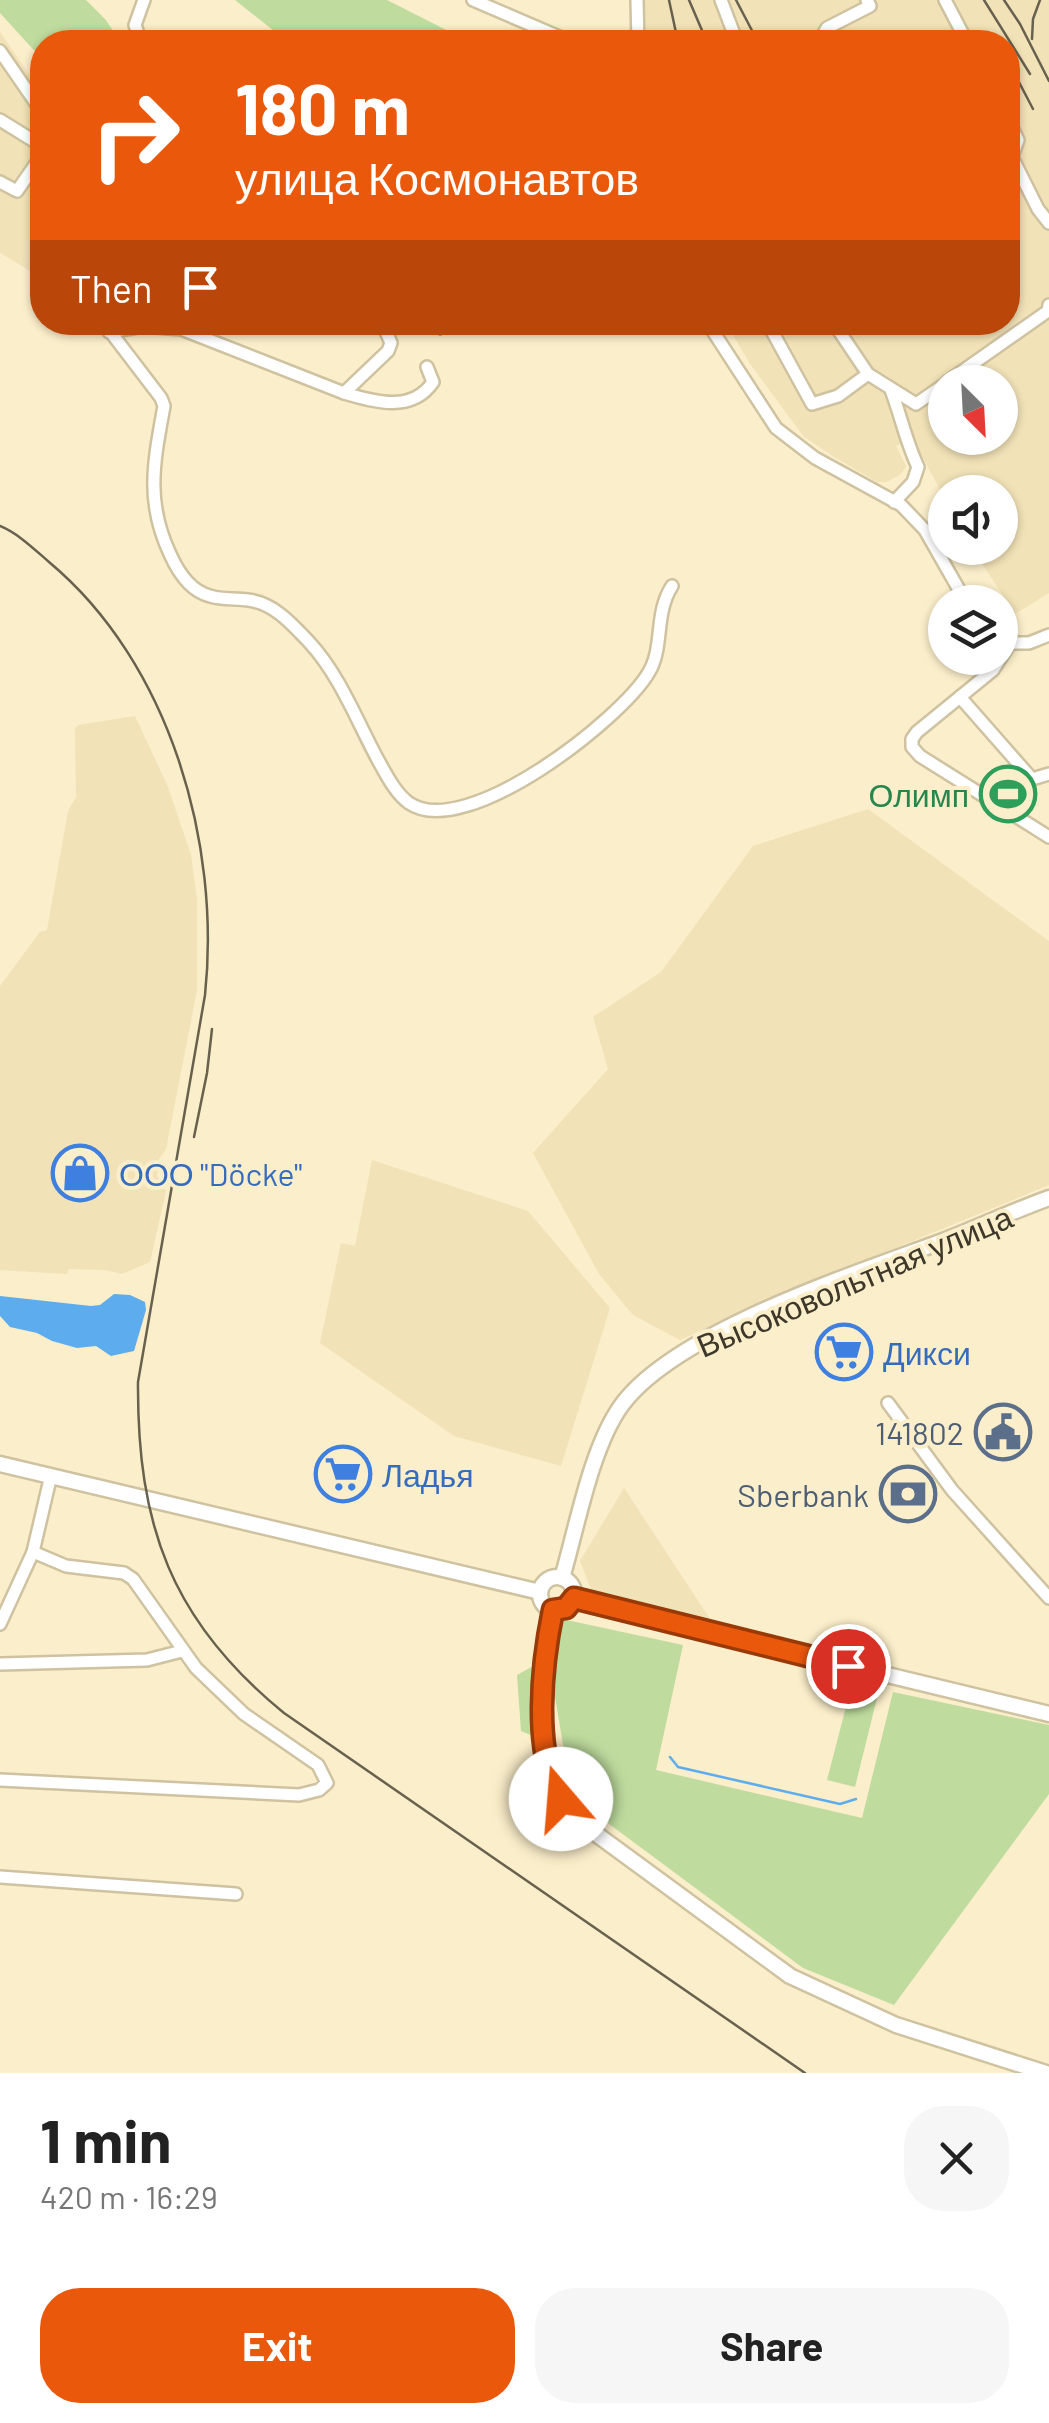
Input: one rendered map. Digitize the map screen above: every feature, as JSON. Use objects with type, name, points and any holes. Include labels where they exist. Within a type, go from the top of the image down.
[{"type":"main road","name":"Высоковольтная улица","points":[[562,1578],[599,1448],[621,1406],[656,1369],[702,1340],[766,1312],[1049,1198]]},
{"type":"main road","points":[[0,1464],[540,1592]]},
{"type":"main road","points":[[562,1578],[573,1587],[574,1598],[566,1608],[553,1610],[543,1604],[540,1592],[548,1580],[562,1578]]},
{"type":"main road","points":[[574,1598],[1029,1702],[1049,1714]]},
{"type":"main road","points":[[553,1610],[542,1686],[546,1751],[550,1782],[572,1817],[790,1976],[896,2025],[1046,2073]]},
{"type":"street","points":[[138,30],[136,17],[144,0]]},
{"type":"street","points":[[473,0],[543,30]]},
{"type":"street","points":[[637,0],[638,30]]},
{"type":"street","points":[[721,0],[733,30]]},
{"type":"street","points":[[826,30],[870,6],[867,0]]},
{"type":"street","points":[[945,0],[961,30]]},
{"type":"street","points":[[0,51],[30,95]]},
{"type":"street","points":[[0,120],[30,139]]},
{"type":"street","points":[[0,182],[16,191],[30,172]]},
{"type":"street","points":[[1020,173],[1049,223]]},
{"type":"street","points":[[1020,332],[1049,306]]},
{"type":"street","points":[[112,335],[164,406],[153,467],[154,510],[177,570],[208,596],[252,600],[270,606],[290,623],[318,652],[388,778],[407,802],[419,808],[448,809],[503,793],[600,726],[626,703],[652,666],[663,600],[672,586]]},
{"type":"street","points":[[196,335],[374,402],[408,401],[420,396],[433,382],[427,367]]},
{"type":"street","points":[[344,393],[388,351],[391,343],[388,335]]},
{"type":"street","points":[[715,335],[776,428],[815,458],[894,502],[924,530],[956,585]]},
{"type":"street","points":[[774,335],[812,404],[838,396],[868,374]]},
{"type":"street","points":[[841,335],[868,374],[916,404],[928,396]]},
{"type":"street","points":[[973,365],[1017,335]]},
{"type":"street","points":[[890,388],[918,467],[914,482],[894,502]]},
{"type":"street","points":[[1018,644],[1029,644],[1049,635]]},
{"type":"street","points":[[987,675],[917,732],[912,740],[914,752],[1049,838]]},
{"type":"street","points":[[960,697],[1032,779],[1049,774]]},
{"type":"street","points":[[888,1403],[952,1490],[1049,1598]]},
{"type":"street","points":[[0,1624],[33,1552],[51,1475]]},
{"type":"street","points":[[0,1780],[310,1794],[324,1788],[326,1777],[318,1765],[244,1714],[217,1690],[182,1651],[133,1579],[124,1574],[66,1566],[33,1552]]},
{"type":"street","points":[[0,1664],[147,1660],[182,1651]]},
{"type":"street","points":[[0,1877],[236,1894]]},
{"type":"shaded area","points":[[644,0],[1049,0],[1049,593],[1018,612],[1018,585],[996,585],[983,565],[1018,565],[1018,475],[932,475],[913,439],[896,446],[906,466],[901,474],[887,482],[877,482],[804,437],[733,335],[1020,335],[1020,30],[646,30]]},
{"type":"shaded area","points":[[0,32],[30,76],[30,271],[0,253]]},
{"type":"shaded area","points":[[135,716],[168,787],[191,855],[197,900],[197,990],[166,1149],[159,1159],[157,1176],[166,1191],[150,1262],[122,1274],[105,1270],[69,1269],[67,1274],[0,1270],[0,986],[40,932],[47,930],[68,811],[76,797],[75,729],[78,725]]},
{"type":"shaded area","points":[[868,809],[1049,941],[1049,1185],[680,1340],[633,1315],[599,1274],[533,1153],[608,1069],[593,1017],[661,972],[753,846]]},
{"type":"shaded area","points":[[372,1160],[528,1211],[610,1308],[561,1466],[454,1436],[320,1343],[341,1243],[355,1246]]},
{"type":"shaded area","points":[[624,1488],[718,1631],[594,1597],[580,1561]]},
{"type":"green space","points":[[0,0],[86,0],[113,30],[30,30],[30,46],[0,13]]},
{"type":"green space","points":[[235,0],[387,0],[446,30],[273,30]]},
{"type":"green space","points":[[562,1619],[683,1645],[656,1770],[862,1818],[893,1692],[1049,1725],[1049,1794],[894,2005],[803,1968],[589,1809],[570,1786],[553,1685]]},
{"type":"green space","points":[[537,1664],[538,1738],[521,1731],[517,1675]]},
{"type":"green space","points":[[854,1676],[881,1682],[855,1787],[827,1780]]},
{"type":"water","points":[[114,1294],[130,1295],[145,1302],[134,1351],[111,1356],[96,1346],[77,1348],[10,1327],[0,1316],[0,1296],[91,1306],[100,1305]]},
{"type":"waterway","points":[[670,1757],[678,1767],[840,1804],[856,1799]]},
{"type":"railway","points":[[669,0],[675,30]]},
{"type":"railway","points":[[689,0],[702,30]]},
{"type":"railway","points":[[736,0],[752,30]]},
{"type":"railway","points":[[984,0],[1003,30]]},
{"type":"railway","points":[[1004,0],[1049,81]]},
{"type":"railway","points":[[1032,39],[1033,19],[1040,0]]},
{"type":"railway","points":[[1020,58],[1030,74]]},
{"type":"railway","points":[[1020,84],[1033,109]]},
{"type":"railway","points":[[0,526],[32,547],[91,603],[127,651],[156,703],[195,818],[208,937],[205,995],[138,1382],[144,1481],[168,1567],[188,1606],[213,1643],[284,1713],[805,2073]]},
{"type":"railway","points":[[194,1137],[212,1029]]},
{"type":"place","name":"Олимп","points":[[1008,794]]},
{"type":"place","name":"ООО \"Döcke\"","points":[[80,1173]]},
{"type":"place","name":"Дикси","points":[[844,1352]]},
{"type":"place","name":"141802","points":[[1003,1432]]},
{"type":"place","name":"Ладья","points":[[343,1474]]},
{"type":"place","name":"Sberbank","points":[[908,1494]]},
{"type":"route","points":[[561,1799],[550,1782],[542,1686],[553,1610],[566,1608],[574,1598],[848,1666]]}]
